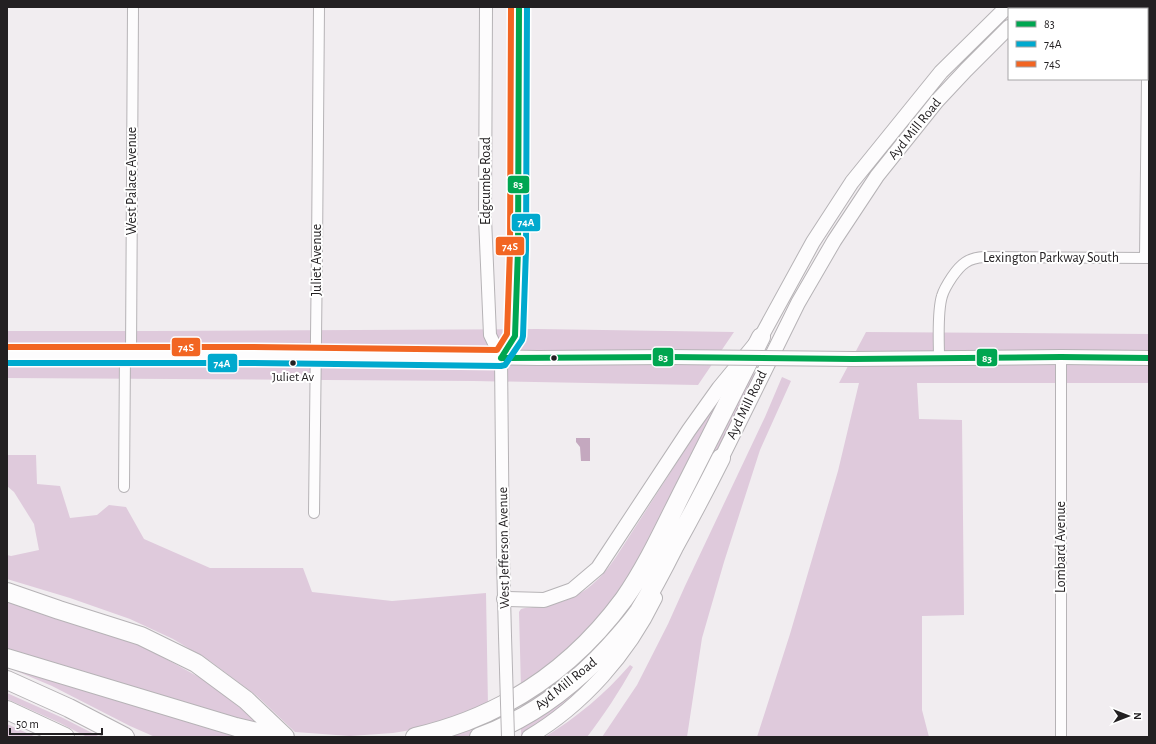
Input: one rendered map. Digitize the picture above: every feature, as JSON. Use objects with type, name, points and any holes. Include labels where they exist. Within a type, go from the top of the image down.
[{"type":"highway","points":[[415,737],[454,726],[475,718],[524,694],[570,659],[607,620],[624,598],[647,560],[761,336]]},
{"type":"highway","name":"Ayd Mill Road","points":[[479,737],[532,711],[556,695],[579,677],[620,634],[638,611],[655,585],[721,458]]},
{"type":"highway","points":[[7,592],[141,636],[196,663],[246,700],[285,737]]},
{"type":"highway","points":[[7,658],[236,727],[278,737]]},
{"type":"highway","points":[[7,680],[69,708],[125,737]]},
{"type":"highway","points":[[7,710],[66,737]]},
{"type":"main road","name":"Ayd Mill Road","points":[[504,599],[544,600],[572,590],[598,568],[719,388],[761,336],[813,242],[852,182],[941,72],[1007,7]]},
{"type":"main road","name":"Ayd Mill Road","points":[[721,458],[798,303],[834,240],[877,176],[937,101],[1008,28]]},
{"type":"main road","points":[[7,355],[128,354],[501,358],[669,357],[853,359],[1061,357],[1149,358]]},
{"type":"main road","points":[[529,737],[551,724],[569,708],[599,680],[623,651],[646,617],[664,582],[721,458]]},
{"type":"street","name":"West Palace Avenue","points":[[124,487],[128,354],[132,7]]},
{"type":"street","name":"Juliet Avenue","points":[[314,513],[319,7]]},
{"type":"street","name":"Edgcumbe Road","points":[[486,7],[485,218],[489,312],[490,335],[501,358]]},
{"type":"street","points":[[501,358],[515,336],[518,250],[519,7]]},
{"type":"street","name":"Lexington Parkway South","points":[[939,358],[939,309],[941,297],[945,288],[958,269],[970,260],[984,257],[1147,258],[1147,80]]},
{"type":"street","name":"Lombard Avenue","points":[[1061,357],[1061,737]]},
{"type":"street","name":"West Jefferson Avenue","points":[[501,358],[504,599],[508,737]]},
{"type":"shaded area","points":[[537,329],[734,332],[698,385],[474,381],[7,378],[7,331]]},
{"type":"shaded area","points":[[866,332],[1149,334],[1149,383],[917,383],[919,419],[962,420],[964,615],[922,616],[922,710],[929,737],[757,737],[790,634],[838,471],[859,383],[839,383]]},
{"type":"shaded area","points":[[758,373],[693,502],[617,633],[522,713],[521,701],[583,656],[751,374]]},
{"type":"shaded area","points":[[782,377],[791,381],[760,450],[724,562],[702,638],[687,737],[602,737],[637,685],[668,624],[765,417]]},
{"type":"shaded area","points":[[717,400],[719,400],[644,554],[599,622],[521,689],[519,612],[521,609],[560,602],[579,594],[596,582],[616,557]]},
{"type":"shaded area","points":[[576,438],[590,438],[590,461],[581,461],[580,447],[576,442]]},
{"type":"shaded area","points":[[7,455],[36,455],[37,484],[60,486],[70,518],[97,515],[109,505],[126,507],[144,539],[210,568],[303,568],[312,592],[392,601],[486,593],[488,706],[429,727],[393,733],[350,736],[295,732],[257,696],[210,661],[173,639],[130,619],[70,598],[7,579],[7,555],[11,556],[39,550],[34,524],[14,492],[7,486]]},
{"type":"shaded area","points":[[7,600],[107,633],[137,644],[157,654],[206,681],[249,715],[267,732],[7,654]]},
{"type":"shaded area","points":[[626,641],[579,693],[523,737],[521,737],[521,723]]},
{"type":"shaded area","points":[[630,665],[633,667],[605,712],[587,737],[545,737],[590,704],[611,686]]},
{"type":"shaded area","points":[[7,667],[258,737],[155,737],[130,726],[52,686]]},
{"type":"shaded area","points":[[7,693],[63,718],[100,737],[87,737],[7,699]]},
{"type":"shaded area","points":[[489,718],[489,730],[470,737],[433,737]]},
{"type":"shaded area","points":[[7,724],[36,737],[7,737]]},
{"type":"transit line","name":"74S","points":[[7,347],[254,347],[497,350],[507,334],[510,250],[511,7]]},
{"type":"transit line","name":"83","points":[[501,358],[515,336],[518,250],[519,7]]},
{"type":"transit line","name":"74A","points":[[7,363],[505,365],[522,340],[523,336],[526,250],[527,7]]},
{"type":"transit line","name":"83","points":[[501,358],[1149,358]]},
{"type":"place","name":"Juliet Av","points":[[293,363]]}]
